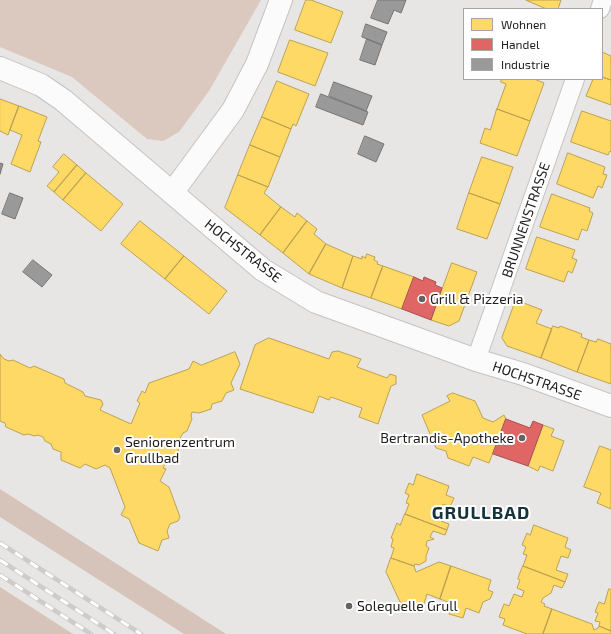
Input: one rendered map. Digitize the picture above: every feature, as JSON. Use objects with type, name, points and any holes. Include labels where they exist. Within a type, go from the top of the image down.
[{"type":"street","points":[[172,193],[233,110],[258,64],[281,0]]},
{"type":"street","name":"HOCHSTRASSE","points":[[0,68],[41,85],[63,100],[263,270],[316,302],[476,360],[523,374],[611,406]]},
{"type":"street","name":"BRUNNENSTRASSE","points":[[476,360],[575,80]]},
{"type":"shaded area","points":[[0,0],[261,0],[209,91],[179,132],[163,141],[147,139],[72,77],[0,47]]},
{"type":"shaded area","points":[[0,489],[226,634],[184,634],[0,517]]},
{"type":"shaded area","points":[[0,587],[73,634],[0,634]]},
{"type":"building: Wohnen","points":[[306,0],[311,0],[343,12],[331,43],[295,30]]},
{"type":"building: Wohnen","points":[[526,0],[561,0],[558,8],[545,8]]},
{"type":"building: Wohnen","points":[[290,40],[328,53],[315,86],[278,72]]},
{"type":"building: Wohnen","points":[[603,52],[611,56],[611,80],[603,77]]},
{"type":"building: Wohnen","points":[[603,77],[611,80],[611,105],[586,96],[593,80],[603,80]]},
{"type":"building: Wohnen","points":[[502,80],[536,80],[544,83],[530,121],[497,109],[506,84],[501,82]]},
{"type":"building: Wohnen","points":[[277,81],[309,94],[296,126],[293,124],[291,129],[262,117]]},
{"type":"building: Wohnen","points":[[0,99],[19,106],[8,135],[0,131]]},
{"type":"building: Wohnen","points":[[19,106],[47,117],[38,141],[41,142],[30,172],[11,164],[22,135],[10,130]]},
{"type":"building: Wohnen","points":[[497,109],[530,121],[517,156],[480,143],[485,128],[490,130]]},
{"type":"building: Wohnen","points":[[582,111],[611,121],[611,152],[610,151],[608,155],[571,142]]},
{"type":"building: Wohnen","points":[[262,117],[291,129],[280,157],[250,145]]},
{"type":"building: Wohnen","points":[[250,145],[280,157],[268,187],[238,175]]},
{"type":"building: Wohnen","points":[[568,153],[605,167],[603,174],[607,175],[602,188],[598,186],[593,198],[557,184]]},
{"type":"building: Wohnen","points":[[64,154],[77,165],[54,192],[47,186],[59,172],[53,167]]},
{"type":"building: Wohnen","points":[[482,157],[513,167],[500,204],[469,193]]},
{"type":"building: Wohnen","points":[[77,165],[86,173],[63,200],[54,192]]},
{"type":"building: Wohnen","points":[[86,173],[123,204],[101,231],[63,200]]},
{"type":"building: Wohnen","points":[[238,175],[268,187],[264,193],[281,207],[260,235],[225,208]]},
{"type":"building: Wohnen","points":[[469,193],[500,204],[487,239],[457,229]]},
{"type":"building: Wohnen","points":[[552,194],[590,208],[589,211],[593,213],[587,231],[582,229],[578,240],[540,227]]},
{"type":"building: Wohnen","points":[[281,207],[295,217],[297,213],[307,221],[283,253],[260,235]]},
{"type":"building: Wohnen","points":[[140,221],[184,256],[165,279],[121,244]]},
{"type":"building: Wohnen","points":[[307,221],[317,229],[314,234],[326,244],[309,274],[283,253]]},
{"type":"building: Wohnen","points":[[537,237],[575,250],[572,258],[577,260],[572,273],[568,271],[564,282],[526,269]]},
{"type":"building: Wohnen","points":[[326,244],[353,256],[342,288],[309,274]]},
{"type":"building: Wohnen","points":[[367,254],[375,257],[374,260],[378,262],[377,264],[383,266],[371,298],[342,288],[353,256],[362,259],[362,256],[365,258]]},
{"type":"building: Wohnen","points":[[184,256],[227,291],[209,314],[165,279]]},
{"type":"building: Wohnen","points":[[452,263],[477,272],[459,321],[449,326],[431,320]]},
{"type":"building: Wohnen","points":[[383,266],[414,277],[402,309],[371,298]]},
{"type":"building: Wohnen","points":[[516,300],[542,310],[536,323],[552,329],[541,358],[507,346],[502,338]]},
{"type":"building: Wohnen","points":[[553,326],[559,328],[560,326],[582,334],[581,337],[589,340],[577,372],[541,358]]},
{"type":"building: Wohnen","points":[[269,338],[329,359],[332,352],[338,351],[361,359],[357,367],[387,378],[390,374],[396,376],[396,384],[391,386],[378,424],[359,417],[362,408],[331,397],[329,400],[319,396],[313,413],[240,389],[255,345]]},
{"type":"building: Wohnen","points":[[598,339],[611,344],[611,384],[577,372],[589,340],[596,342]]},
{"type":"building: Wohnen","name":"Seniorenzentrum Grullbad","points":[[235,352],[240,364],[231,383],[234,390],[226,393],[222,401],[212,404],[211,409],[199,413],[192,412],[192,419],[187,431],[183,433],[180,438],[182,442],[176,455],[171,459],[168,458],[163,468],[166,469],[160,481],[169,487],[180,517],[178,521],[170,524],[167,531],[169,538],[162,540],[158,551],[139,543],[129,519],[121,515],[125,507],[110,468],[105,465],[96,469],[85,464],[80,468],[61,460],[61,452],[53,449],[51,444],[45,441],[43,437],[38,435],[24,435],[6,427],[5,423],[0,421],[0,354],[4,359],[9,361],[13,360],[30,368],[34,366],[64,379],[65,383],[83,392],[85,396],[101,400],[103,404],[100,410],[131,424],[140,403],[137,401],[142,391],[145,393],[149,383],[189,369],[193,361],[201,365]]},
{"type":"building: Wohnen","points":[[453,393],[475,401],[483,418],[493,422],[504,415],[506,419],[489,463],[473,457],[469,466],[448,458],[446,451],[436,448],[422,415],[450,401],[447,396]]},
{"type":"building: Wohnen","points":[[543,425],[554,429],[551,436],[564,441],[553,471],[540,466],[538,471],[528,466]]},
{"type":"building: Wohnen","points":[[600,446],[611,450],[611,509],[597,503],[601,493],[584,487]]},
{"type":"building: Wohnen","points":[[417,474],[449,486],[446,495],[454,498],[450,507],[443,504],[440,511],[443,515],[441,521],[449,524],[447,530],[405,514],[409,504],[406,503],[409,495],[405,493],[409,483],[413,485]]},
{"type":"building: Wohnen","points":[[405,514],[447,530],[445,535],[433,531],[430,537],[434,539],[427,541],[426,546],[429,548],[426,561],[419,565],[415,564],[414,566],[391,558],[394,548],[391,547],[393,539],[391,538],[397,523],[400,525]]},
{"type":"building: Wohnen","points":[[534,525],[568,538],[565,547],[571,550],[568,558],[561,556],[556,570],[568,574],[565,582],[523,566],[527,555],[523,554],[526,547],[522,545],[527,533],[530,535]]},
{"type":"building: Wohnen","points":[[391,558],[414,566],[416,572],[439,562],[451,566],[440,599],[427,594],[422,610],[400,602],[386,572]]},
{"type":"building: Wohnen","points":[[451,566],[491,580],[488,590],[493,592],[490,599],[483,602],[479,613],[466,608],[463,618],[449,614],[453,604],[440,599]]},
{"type":"building: Wohnen","points":[[523,566],[565,582],[562,588],[554,585],[551,593],[543,598],[541,602],[545,604],[544,606],[552,609],[543,634],[527,634],[503,625],[505,619],[499,617],[504,604],[509,606],[514,594],[522,597],[524,591],[517,588],[520,580],[518,579]]},
{"type":"building: Wohnen","points":[[609,589],[611,589],[611,631],[599,626],[600,622],[595,621],[598,613],[595,612],[599,602],[604,604]]},
{"type":"building: Wohnen","points":[[552,609],[592,624],[594,630],[599,626],[611,631],[611,634],[543,634]]},
{"type":"building: Handel","name":"Grill & Pizzeria","points":[[414,277],[423,281],[424,277],[436,282],[435,285],[442,288],[431,320],[402,309]]},
{"type":"building: Handel","points":[[506,419],[530,428],[533,421],[543,425],[528,466],[493,454]]},
{"type":"building: Industrie","points":[[378,0],[406,0],[401,13],[394,10],[388,24],[371,18]]},
{"type":"building: Industrie","points":[[366,24],[387,32],[382,45],[362,37]]},
{"type":"building: Industrie","points":[[367,39],[382,45],[375,65],[360,60]]},
{"type":"building: Industrie","points":[[334,82],[372,96],[366,111],[329,96]]},
{"type":"building: Industrie","points":[[321,94],[368,112],[363,125],[316,107]]},
{"type":"building: Industrie","points":[[365,136],[384,144],[376,162],[358,154]]},
{"type":"building: Industrie","points":[[0,163],[3,164],[0,174]]},
{"type":"building: Industrie","points":[[10,193],[23,198],[15,219],[2,214]]},
{"type":"building: Industrie","points":[[33,260],[52,275],[42,287],[23,272]]},
{"type":"railway","points":[[0,543],[141,634]]},
{"type":"railway","points":[[0,560],[114,634]]},
{"type":"railway","points":[[0,575],[91,634]]},
{"type":"place","name":"Grill & Pizzeria","points":[[422,299]]},
{"type":"place","name":"Bertrandis-Apotheke","points":[[522,438]]},
{"type":"place","name":"Seniorenzentrum Grullbad","points":[[117,450]]},
{"type":"place","name":"Solequelle Grull","points":[[349,606]]},
{"type":"district","name":"GRULLBAD","points":[[481,513]]}]
